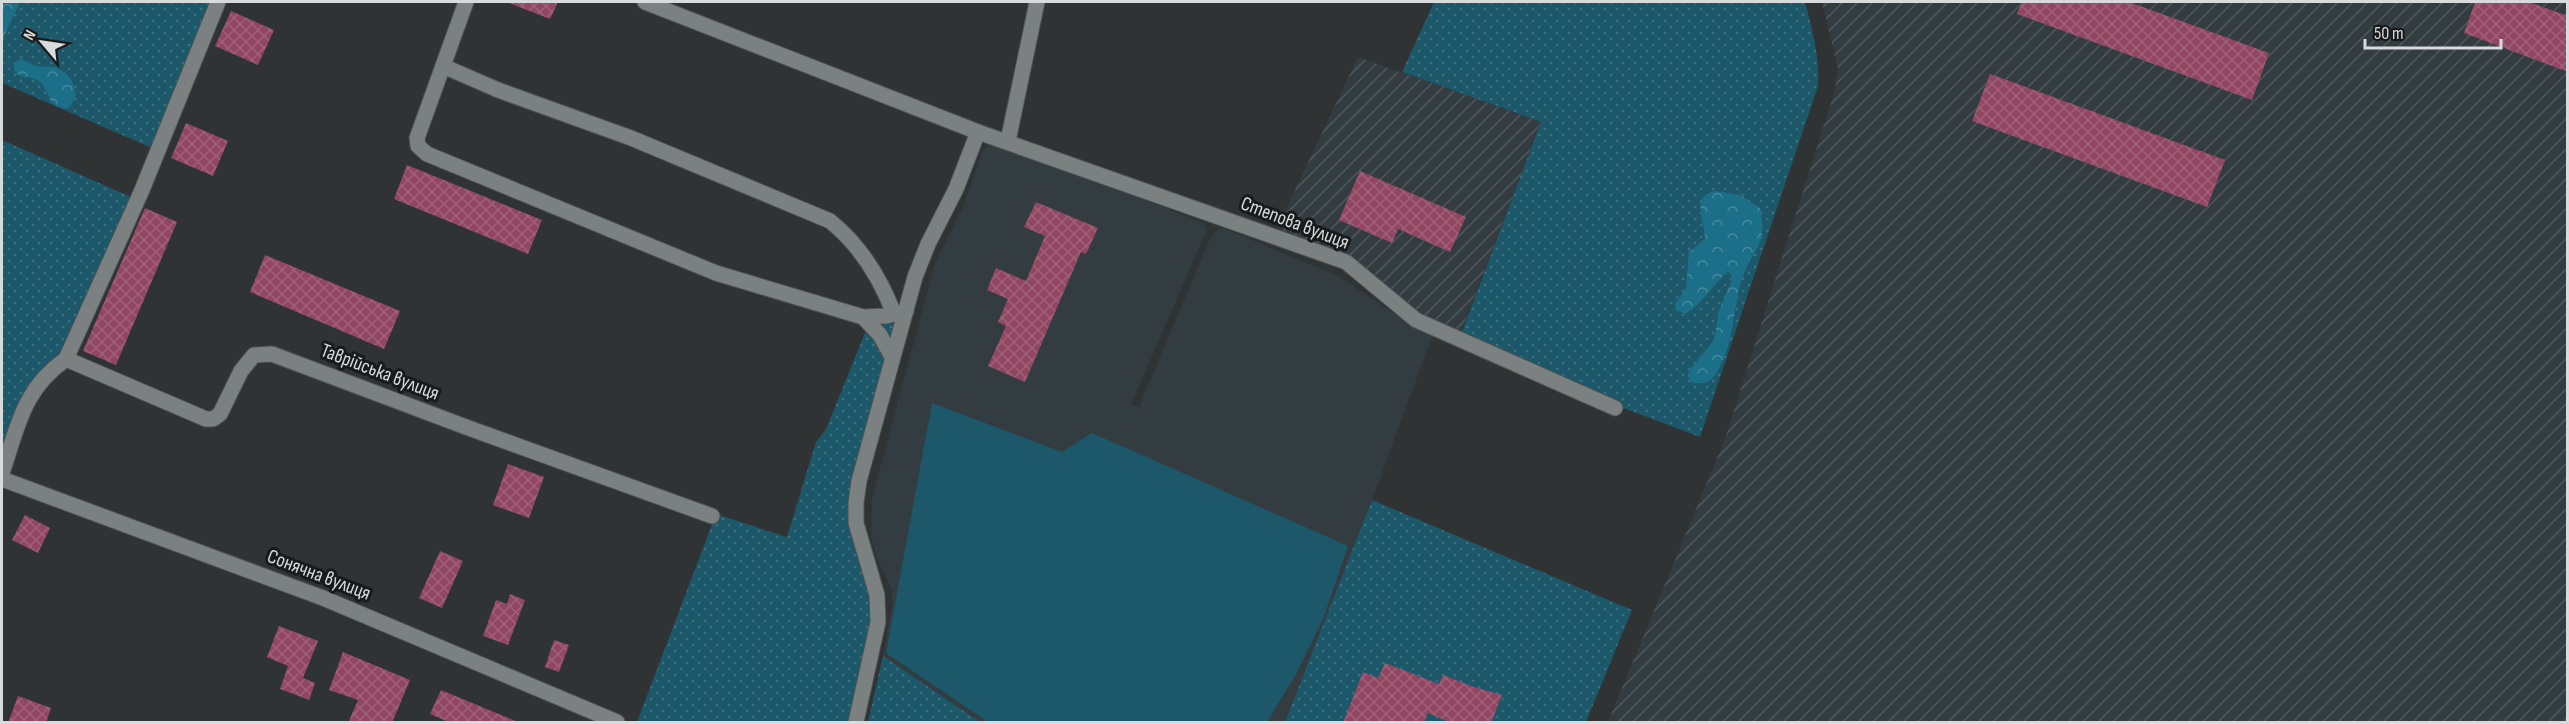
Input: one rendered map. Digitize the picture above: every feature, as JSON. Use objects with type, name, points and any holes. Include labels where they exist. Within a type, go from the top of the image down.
[{"type":"street","points":[[2,473],[28,398],[48,372],[66,359],[142,190],[218,2]]},
{"type":"street","points":[[466,2],[417,138],[418,146],[428,154],[716,273],[863,317],[900,313]]},
{"type":"street","name":"Степова вулиця","points":[[645,2],[978,132],[1346,262],[1416,320],[1615,408]]},
{"type":"street","points":[[1008,141],[1037,2]]},
{"type":"street","points":[[443,66],[498,90],[631,138],[830,221],[863,253],[900,313]]},
{"type":"street","points":[[856,723],[878,622],[877,595],[856,523],[859,481],[892,357],[900,313],[924,255],[956,189],[978,132]]},
{"type":"street","points":[[863,317],[880,335],[892,357]]},
{"type":"street","name":"Таврійська вулиця","points":[[66,359],[206,419],[220,414],[241,371],[254,356],[272,354],[712,516]]},
{"type":"street","name":"Сонячна вулиця","points":[[2,479],[323,598],[617,723]]},
{"type":"shaded area","points":[[2,2],[213,2],[152,148],[2,83]]},
{"type":"shaded area","points":[[1434,2],[1805,2],[1817,54],[1818,86],[1700,437],[1457,345],[1541,122],[1402,72]]},
{"type":"shaded area","points":[[1822,2],[2567,2],[2567,722],[1608,722],[1725,439],[1834,93],[1838,69]]},
{"type":"shaded area","points":[[1358,57],[1541,122],[1459,337],[1417,319],[1348,262],[1277,228]]},
{"type":"shaded area","points":[[2,140],[131,197],[89,309],[2,458]]},
{"type":"shaded area","points":[[990,142],[997,142],[1203,223],[1206,232],[1131,404],[1139,407],[1209,241],[1217,230],[1223,228],[1340,277],[1416,328],[1432,336],[1372,500],[1285,722],[980,722],[883,656],[892,606],[892,590],[876,556],[871,535],[872,499],[935,263],[963,207],[982,152]]},
{"type":"shaded area","points":[[873,313],[896,317],[853,506],[877,608],[853,722],[637,722],[716,514],[787,537],[816,442],[826,429]]},
{"type":"shaded area","points":[[932,403],[1062,452],[1092,433],[1348,546],[1323,619],[1296,674],[1267,722],[988,722],[886,653]]},
{"type":"shaded area","points":[[1372,500],[1632,610],[1586,722],[1285,722]]},
{"type":"shaded area","points":[[883,656],[980,722],[868,722]]},
{"type":"green space","points":[[2,2],[20,2],[2,41]]},
{"type":"green space","points":[[21,59],[36,66],[55,67],[66,73],[72,81],[76,95],[70,107],[64,109],[51,102],[41,83],[35,79],[18,75],[14,69],[14,63]]},
{"type":"green space","points":[[1715,191],[1740,195],[1760,208],[1762,235],[1746,268],[1722,363],[1711,380],[1698,383],[1691,382],[1688,376],[1689,371],[1714,340],[1719,311],[1731,282],[1731,274],[1727,272],[1697,305],[1685,314],[1676,310],[1675,304],[1686,288],[1689,252],[1705,239],[1701,210],[1703,198]]},
{"type":"building","points":[[507,2],[558,2],[550,19]]},
{"type":"building","points":[[2022,2],[2129,2],[2269,53],[2252,100],[2017,14]]},
{"type":"building","points":[[2475,2],[2529,2],[2568,16],[2568,72],[2464,33]]},
{"type":"building","points":[[231,11],[274,30],[258,65],[215,46]]},
{"type":"building","points":[[1990,74],[2225,160],[2207,207],[1972,121]]},
{"type":"building","points":[[186,123],[228,141],[213,176],[171,158]]},
{"type":"building","points":[[407,165],[542,220],[528,254],[394,199]]},
{"type":"building","points":[[1360,171],[1466,217],[1450,252],[1398,229],[1392,243],[1339,220]]},
{"type":"building","points":[[1036,202],[1098,228],[1086,254],[1081,252],[1025,382],[988,366],[1006,326],[998,322],[1008,299],[987,290],[996,268],[1026,281],[1045,236],[1024,227]]},
{"type":"building","points":[[145,208],[177,222],[116,365],[83,351]]},
{"type":"building","points":[[265,255],[400,311],[384,349],[250,292]]},
{"type":"building","points":[[508,464],[544,477],[529,518],[493,505]]},
{"type":"building","points":[[25,515],[50,528],[38,553],[12,540]]},
{"type":"building","points":[[440,551],[463,561],[442,608],[419,598]]},
{"type":"building","points":[[510,594],[525,600],[508,645],[483,636],[496,600],[507,604]]},
{"type":"building","points":[[279,626],[318,641],[303,678],[315,683],[309,700],[280,689],[288,666],[267,657]]},
{"type":"building","points":[[554,640],[569,645],[559,672],[545,667]]},
{"type":"building","points":[[343,652],[410,680],[392,723],[348,723],[358,700],[329,690]]},
{"type":"building","points":[[1385,663],[1439,684],[1443,675],[1502,695],[1491,723],[1451,723],[1428,713],[1424,723],[1343,723],[1363,672],[1378,678]]},
{"type":"building","points":[[441,690],[518,723],[451,723],[430,714]]},
{"type":"building","points":[[18,696],[51,708],[46,723],[8,723]]}]
